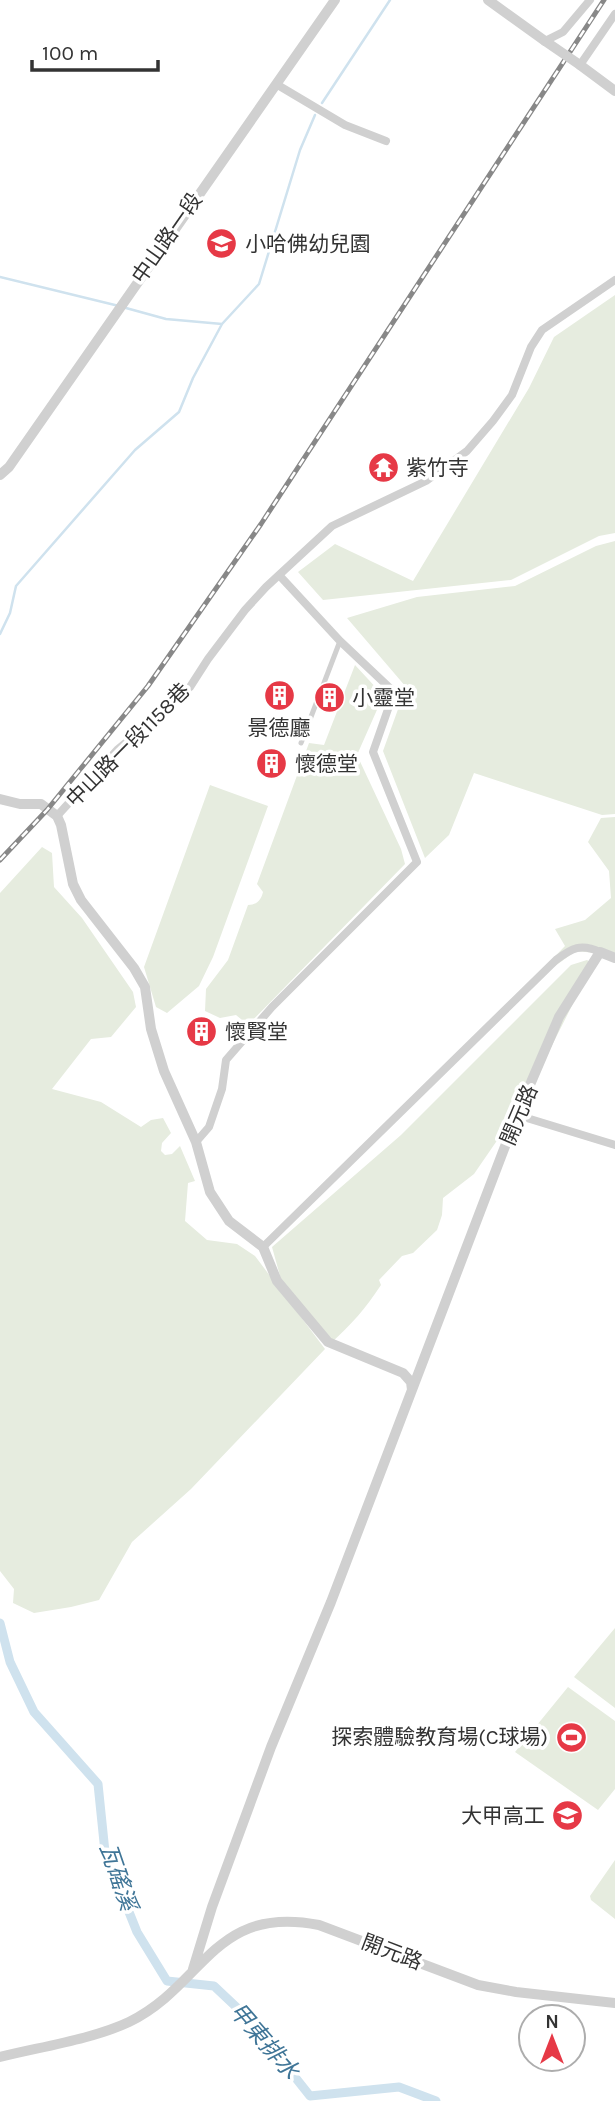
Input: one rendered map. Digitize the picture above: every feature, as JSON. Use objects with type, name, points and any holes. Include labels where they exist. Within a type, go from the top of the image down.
[{"type":"street","name":"中山路一段","points":[[0,475],[9,467],[335,0]]},
{"type":"street","points":[[488,0],[615,91]]},
{"type":"street","points":[[545,41],[563,32],[590,0]]},
{"type":"street","points":[[580,65],[615,14]]},
{"type":"street","points":[[276,84],[345,125],[386,141]]},
{"type":"street","name":"中山路一段1158巷","points":[[57,816],[118,749],[190,687],[245,610],[332,526],[426,481],[467,451],[512,396],[531,347],[542,330],[615,280]]},
{"type":"street","points":[[196,1142],[209,1127],[222,1089],[226,1060],[272,1007],[417,862],[373,752],[394,692],[340,641],[279,575]]},
{"type":"street","points":[[302,743],[340,641]]},
{"type":"street","name":"中山路一段1158巷","points":[[0,799],[20,804],[41,804],[57,816],[61,825],[67,865],[81,900],[134,968],[145,987],[157,1052],[196,1142],[210,1192],[229,1221],[263,1247]]},
{"type":"street","points":[[411,1394],[411,1382],[403,1373],[328,1342],[277,1281],[263,1247],[556,960],[569,950],[587,946],[615,958]]},
{"type":"street","name":"開元路","points":[[190,1973],[271,1747],[411,1394],[517,1115],[559,1017],[600,952]]},
{"type":"street","points":[[517,1115],[615,1145]]},
{"type":"street","name":"開元路","points":[[0,2057],[110,2030],[131,2021],[166,1997],[219,1945],[255,1926],[295,1920],[319,1925],[478,1985],[615,2003]]},
{"type":"street","points":[[207,1926],[209,1934],[219,1945]]},
{"type":"shaded area","points":[[615,295],[615,533],[599,536],[511,580],[323,600],[298,572],[335,544],[413,581],[529,388],[554,337]]},
{"type":"shaded area","points":[[615,541],[615,814],[602,815],[474,773],[449,835],[425,858],[383,751],[406,687],[347,618],[417,597],[515,586],[596,546]]},
{"type":"shaded area","points":[[355,665],[380,692],[380,703],[357,755],[401,849],[405,864],[248,1025],[236,1015],[220,1018],[205,1011],[206,989],[228,960],[248,905],[256,903],[261,897],[263,892],[257,884],[309,743],[324,745]]},
{"type":"shaded area","points":[[210,785],[268,806],[213,957],[199,986],[167,1013],[156,1007],[144,967]]},
{"type":"shaded area","points":[[615,817],[615,963],[595,953],[576,951],[541,976],[506,1007],[565,946],[555,929],[585,920],[611,898],[609,871],[588,842],[601,818]]},
{"type":"shaded area","points":[[42,847],[52,853],[54,887],[82,918],[133,992],[136,1007],[111,1037],[91,1039],[52,1089],[101,1102],[141,1127],[151,1120],[163,1118],[171,1133],[162,1143],[161,1151],[165,1155],[172,1154],[180,1146],[195,1181],[188,1183],[185,1221],[207,1240],[237,1244],[255,1256],[325,1349],[191,1489],[132,1542],[99,1600],[34,1613],[13,1603],[14,1589],[0,1571],[0,893]]},
{"type":"shaded area","points":[[587,960],[593,964],[537,1075],[507,1126],[474,1174],[443,1198],[442,1215],[437,1230],[413,1253],[402,1256],[379,1280],[381,1285],[370,1301],[331,1343],[282,1283],[272,1247],[401,1135],[571,965]]},
{"type":"shaded area","points":[[615,1628],[615,1708],[574,1677]]},
{"type":"shaded area","name":"探索體驗教育場(C球場)","points":[[568,1687],[615,1721],[615,1789],[598,1810],[515,1752]]},
{"type":"shaded area","points":[[615,1860],[615,1919],[591,1900],[590,1896]]},
{"type":"waterway","points":[[322,103],[390,0]]},
{"type":"waterway","points":[[0,634],[10,613],[16,586],[135,450],[179,412],[193,378],[222,324],[259,284],[300,150],[315,115]]},
{"type":"waterway","points":[[0,277],[119,306]]},
{"type":"waterway","points":[[126,308],[166,319],[222,324]]},
{"type":"waterway","name":"瓦磘溪","points":[[0,1623],[10,1662],[34,1712],[98,1784],[105,1852],[137,1932],[167,1981],[214,1986],[249,2019],[310,2096],[399,2087],[436,2101]]},
{"type":"railway","points":[[0,860],[47,810],[148,686],[261,524],[604,0]]},
{"type":"place","name":"小哈佛幼兒園","points":[[222,244]]},
{"type":"place","name":"紫竹寺","points":[[383,468]]},
{"type":"place","name":"景德廳","points":[[279,696]]},
{"type":"place","name":"小靈堂","points":[[329,698]]},
{"type":"place","name":"懷德堂","points":[[272,764]]},
{"type":"place","name":"懷賢堂","points":[[202,1032]]},
{"type":"place","name":"探索體驗教育場(C球場)","points":[[571,1737]]},
{"type":"place","name":"大甲高工","points":[[568,1816]]},
{"type":"water label","name":"甲東排水","points":[[264,2041]]}]
